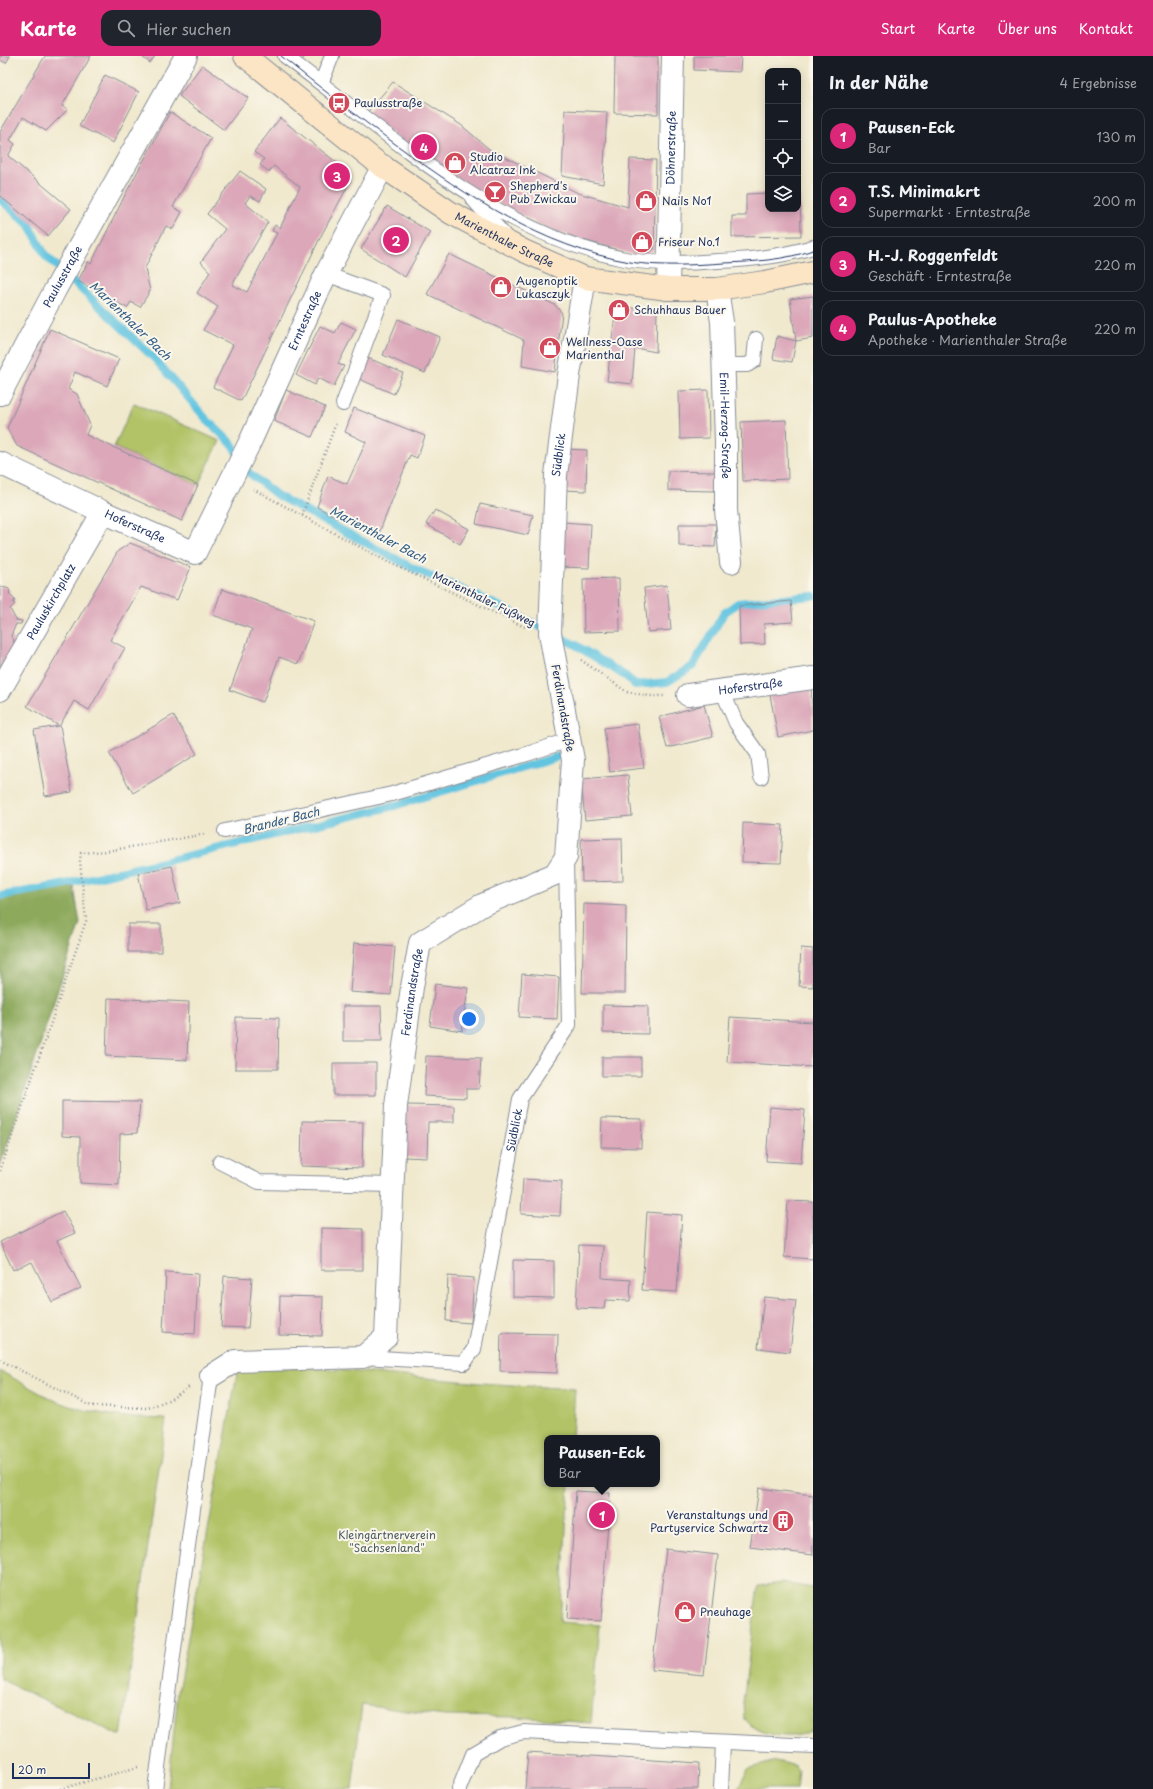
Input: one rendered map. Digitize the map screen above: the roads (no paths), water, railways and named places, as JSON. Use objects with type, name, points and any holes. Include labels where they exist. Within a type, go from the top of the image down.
[{"type":"main road","name":"Marienthaler Straße","points":[[245,56],[382,166],[452,213],[511,244],[585,278],[668,289],[717,289],[765,282],[813,272]]},
{"type":"street","name":"Paulusstraße","points":[[0,394],[55,290],[186,56]]},
{"type":"street","name":"Döhnerstraße","points":[[668,289],[673,56]]},
{"type":"street","name":"Erntestraße","points":[[232,478],[250,442],[326,274],[382,166]]},
{"type":"street","name":"Südblick","points":[[550,631],[556,475],[569,375],[585,278]]},
{"type":"street","name":"Emil-Herzog-Straße","points":[[717,289],[722,322],[726,442],[726,510],[731,562]]},
{"type":"street","name":"Hoferstraße","points":[[0,463],[103,512],[195,553],[232,478]]},
{"type":"street","name":"Pauluskirchplatz","points":[[0,690],[103,512]]},
{"type":"street","name":"Ferdinandstraße","points":[[363,1357],[386,1337],[396,1106],[412,987],[420,943],[482,905],[555,874],[566,856],[573,760],[550,631]]},
{"type":"street","name":"Hoferstraße","points":[[688,695],[813,678]]},
{"type":"street","points":[[211,1376],[235,1361],[363,1357]]},
{"type":"lane","name":"Marienthaler Straße","points":[[285,56],[404,148],[463,189],[543,233],[588,249],[631,260],[669,262],[693,263],[754,259],[813,247]]},
{"type":"lane","points":[[322,81],[332,56]]},
{"type":"lane","points":[[463,189],[511,244]]},
{"type":"lane","points":[[326,274],[382,296],[343,404]]},
{"type":"lane","points":[[724,365],[747,365],[754,361],[756,339]]},
{"type":"lane","points":[[722,690],[736,723],[758,754],[761,777]]},
{"type":"lane","points":[[225,831],[392,794],[569,740]]},
{"type":"lane","name":"Südblick","points":[[363,1357],[464,1363],[474,1349],[520,1099],[569,1025],[566,856]]},
{"type":"lane","points":[[220,1162],[259,1182],[393,1185]]},
{"type":"lane","points":[[155,1789],[211,1376]]},
{"type":"lane","points":[[459,1789],[473,1754],[500,1738],[523,1732],[723,1743],[813,1746]]},
{"type":"lane","points":[[721,1789],[723,1743]]},
{"type":"waterway","name":"Marienthaler Bach","points":[[0,199],[30,226],[45,255],[155,359],[208,421],[232,444],[248,472],[278,496],[413,568],[499,606],[574,644],[627,677],[635,685],[667,682],[693,666],[724,613],[738,603],[813,596]]},
{"type":"waterway","name":"Brander Bach","points":[[0,896],[56,886],[154,864],[394,806],[563,755]]},
{"type":"tram line","points":[[281,56],[368,124],[452,184],[508,218],[567,245],[598,255],[630,262],[665,265],[758,261],[791,256],[813,250]]},
{"type":"place","name":"Paulusstraße","points":[[339,103]]},
{"type":"place","name":"Paulus-Apotheke","points":[[424,147]]},
{"type":"place","name":"Studio Alcatraz Ink","points":[[455,163]]},
{"type":"place","name":"H.-J. Roggenfeldt","points":[[337,176]]},
{"type":"place","name":"Shepherd's Pub Zwickau","points":[[495,192]]},
{"type":"place","name":"Nails No1","points":[[646,201]]},
{"type":"place","name":"T.S. Minimakrt","points":[[396,240]]},
{"type":"place","name":"Friseur No.1","points":[[642,242]]},
{"type":"place","name":"Augenoptik Lukasczyk","points":[[501,287]]},
{"type":"place","name":"Schuhhaus Bauer","points":[[619,310]]},
{"type":"place","name":"Wellness-Oase Marienthal","points":[[550,348]]},
{"type":"place","name":"Pausen-Eck","points":[[602,1515]]},
{"type":"place","name":"Veranstaltungs und Partyservice Schwartz","points":[[783,1521]]},
{"type":"place","name":"Pneuhage","points":[[685,1612]]},
{"type":"park label","name":"Kleingärtnerverein \"Sachsenland\"","points":[[387,1541]]}]
